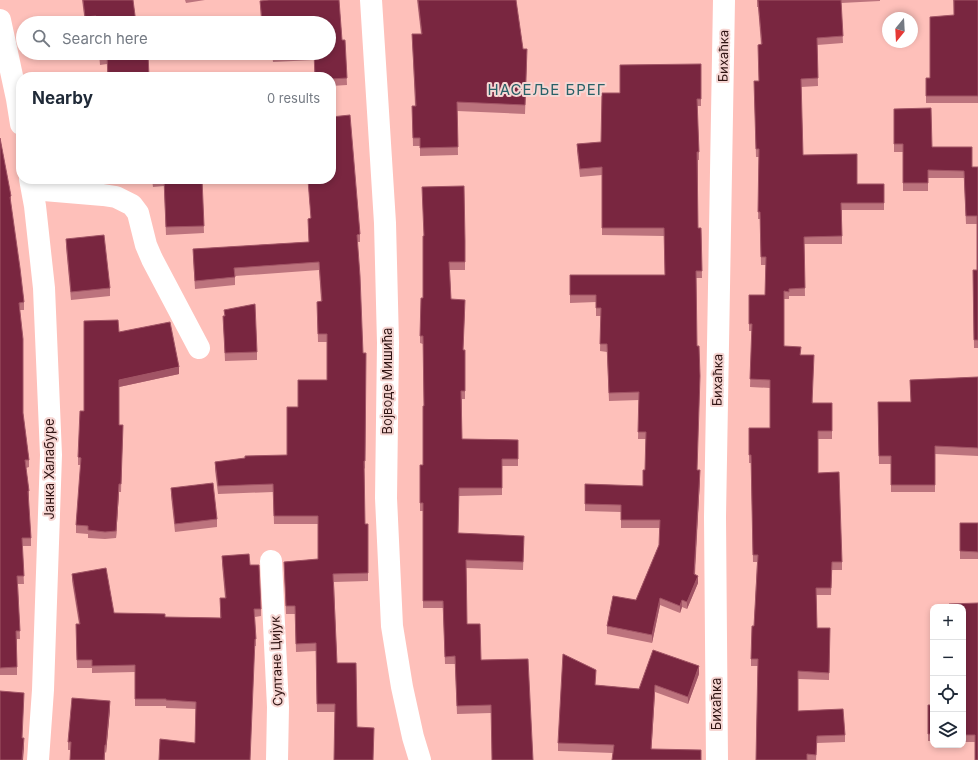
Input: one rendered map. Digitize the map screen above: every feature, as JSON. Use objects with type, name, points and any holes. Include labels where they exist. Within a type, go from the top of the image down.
[{"type":"street","name":"Војводе Мишића","points":[[371,0],[385,223],[388,343],[386,498],[392,626],[402,686],[420,760]]},
{"type":"street","name":"Бихаћка","points":[[717,760],[715,517],[724,0]]},
{"type":"street","points":[[0,20],[8,100],[16,115]]},
{"type":"street","points":[[31,184],[116,197],[132,205],[138,213],[146,245],[152,259],[200,348]]},
{"type":"street","name":"Јанка Халабуре","points":[[31,184],[35,206],[44,288],[51,455],[43,690],[38,760]]},
{"type":"street","name":"Султане Цијук","points":[[271,561],[278,707],[277,760]]},
{"type":"building","points":[[83,0],[133,0],[135,16],[85,16]]},
{"type":"building","points":[[339,0],[342,40],[345,40],[347,78],[336,79],[336,72],[315,72],[314,60],[336,60],[336,16],[262,16],[260,1]]},
{"type":"building","points":[[418,0],[516,0],[523,49],[527,49],[525,105],[457,102],[458,147],[420,148],[420,138],[413,138],[412,106],[416,106],[412,34],[422,34]]},
{"type":"building","points":[[758,0],[841,0],[843,36],[817,38],[818,78],[801,79],[803,155],[857,154],[857,184],[884,184],[884,203],[841,203],[842,236],[804,237],[805,288],[789,289],[789,292],[784,291],[784,346],[801,347],[800,355],[814,355],[812,403],[832,403],[832,431],[818,431],[818,473],[839,472],[842,562],[832,562],[831,588],[816,588],[817,628],[830,628],[829,673],[798,671],[798,711],[843,709],[845,735],[817,736],[816,755],[807,754],[807,760],[756,760],[758,659],[751,659],[752,626],[754,626],[758,555],[753,555],[749,428],[770,428],[770,380],[750,379],[752,324],[749,324],[749,295],[765,295],[766,257],[761,257],[760,212],[758,212],[759,149],[756,149],[754,81],[759,81],[758,45],[762,44]]},
{"type":"building","points":[[954,0],[978,0],[978,96],[926,96],[926,78],[930,78],[930,17],[954,15]]},
{"type":"building","points":[[107,60],[148,60],[149,72],[108,72]]},
{"type":"building","points":[[701,64],[701,99],[697,99],[699,152],[697,152],[698,228],[701,228],[702,271],[696,271],[697,346],[699,346],[700,376],[697,470],[700,470],[694,574],[698,576],[687,602],[682,600],[680,606],[660,598],[652,635],[607,626],[613,596],[636,600],[659,545],[660,520],[621,520],[621,505],[585,504],[585,484],[643,486],[646,432],[638,432],[639,392],[609,393],[607,344],[600,344],[601,308],[596,308],[596,295],[570,295],[570,275],[665,275],[664,228],[602,228],[602,167],[580,169],[577,144],[601,142],[602,93],[620,93],[620,65]]},
{"type":"building","points":[[931,108],[932,147],[972,147],[972,167],[978,167],[978,340],[974,340],[973,270],[977,270],[977,216],[966,216],[964,171],[928,170],[928,183],[903,183],[903,144],[894,144],[894,109]]},
{"type":"building","points":[[350,115],[360,234],[357,235],[363,353],[366,353],[364,461],[365,524],[368,524],[368,573],[333,574],[337,663],[356,663],[357,727],[374,728],[373,760],[334,760],[335,704],[317,704],[316,643],[296,644],[295,606],[286,606],[284,562],[318,559],[318,516],[274,516],[273,484],[218,486],[215,462],[245,458],[245,456],[287,455],[287,407],[298,407],[298,380],[327,380],[327,334],[318,334],[317,302],[322,301],[319,262],[234,268],[235,277],[195,281],[193,249],[309,242],[308,219],[311,218],[308,184],[336,184],[336,116]]},
{"type":"building","points":[[0,138],[11,196],[24,302],[19,303],[23,339],[23,413],[29,460],[25,460],[29,491],[31,538],[22,538],[24,576],[17,576],[20,631],[16,631],[17,667],[0,668]]},
{"type":"building","points":[[164,184],[202,184],[204,226],[166,227]]},
{"type":"building","points":[[464,186],[465,262],[449,262],[451,299],[465,300],[463,350],[465,350],[465,391],[461,391],[462,439],[518,440],[518,459],[502,459],[502,488],[459,488],[458,533],[524,536],[523,562],[466,560],[467,624],[480,624],[481,660],[528,659],[533,760],[492,760],[491,705],[457,706],[455,656],[445,657],[443,601],[423,601],[423,503],[420,503],[420,465],[423,465],[424,406],[423,336],[420,336],[421,298],[423,298],[424,236],[422,187]]},
{"type":"building","points":[[104,235],[110,288],[71,292],[66,239]]},
{"type":"building","points":[[255,304],[257,352],[225,353],[224,310]]},
{"type":"building","points":[[118,320],[119,332],[170,322],[179,367],[119,380],[119,425],[123,425],[121,484],[119,484],[116,531],[105,532],[88,530],[88,526],[76,525],[81,458],[78,457],[80,411],[84,411],[84,321]]},
{"type":"building","points":[[978,377],[978,448],[935,446],[935,485],[891,485],[891,456],[879,456],[878,402],[911,402],[910,380]]},
{"type":"building","points":[[213,483],[217,519],[175,524],[171,488]]},
{"type":"building","points":[[960,523],[978,523],[978,552],[960,551]]},
{"type":"building","points":[[249,554],[250,565],[259,565],[261,609],[254,609],[256,639],[250,760],[159,760],[160,739],[195,743],[196,702],[166,699],[135,699],[135,665],[92,666],[92,660],[77,660],[76,624],[80,624],[72,574],[106,568],[114,613],[165,614],[165,617],[221,618],[220,598],[226,598],[222,556]]},
{"type":"building","points":[[978,603],[978,760],[975,760],[975,735],[966,735],[966,604],[949,604]]},
{"type":"building","points":[[653,650],[699,666],[688,697],[655,685],[651,749],[701,750],[701,760],[612,760],[614,745],[558,743],[563,654],[596,670],[595,685],[639,689]]},
{"type":"building","points":[[0,691],[24,693],[22,738],[24,738],[22,760],[0,760]]},
{"type":"building","points":[[72,698],[110,701],[104,760],[70,760],[71,742],[68,742]]},
{"type":"building","points":[[928,705],[930,705],[930,734],[928,734]]},
{"type":"district","name":"НАСЕЉЕ БРЕГ","points":[[547,89]]}]
